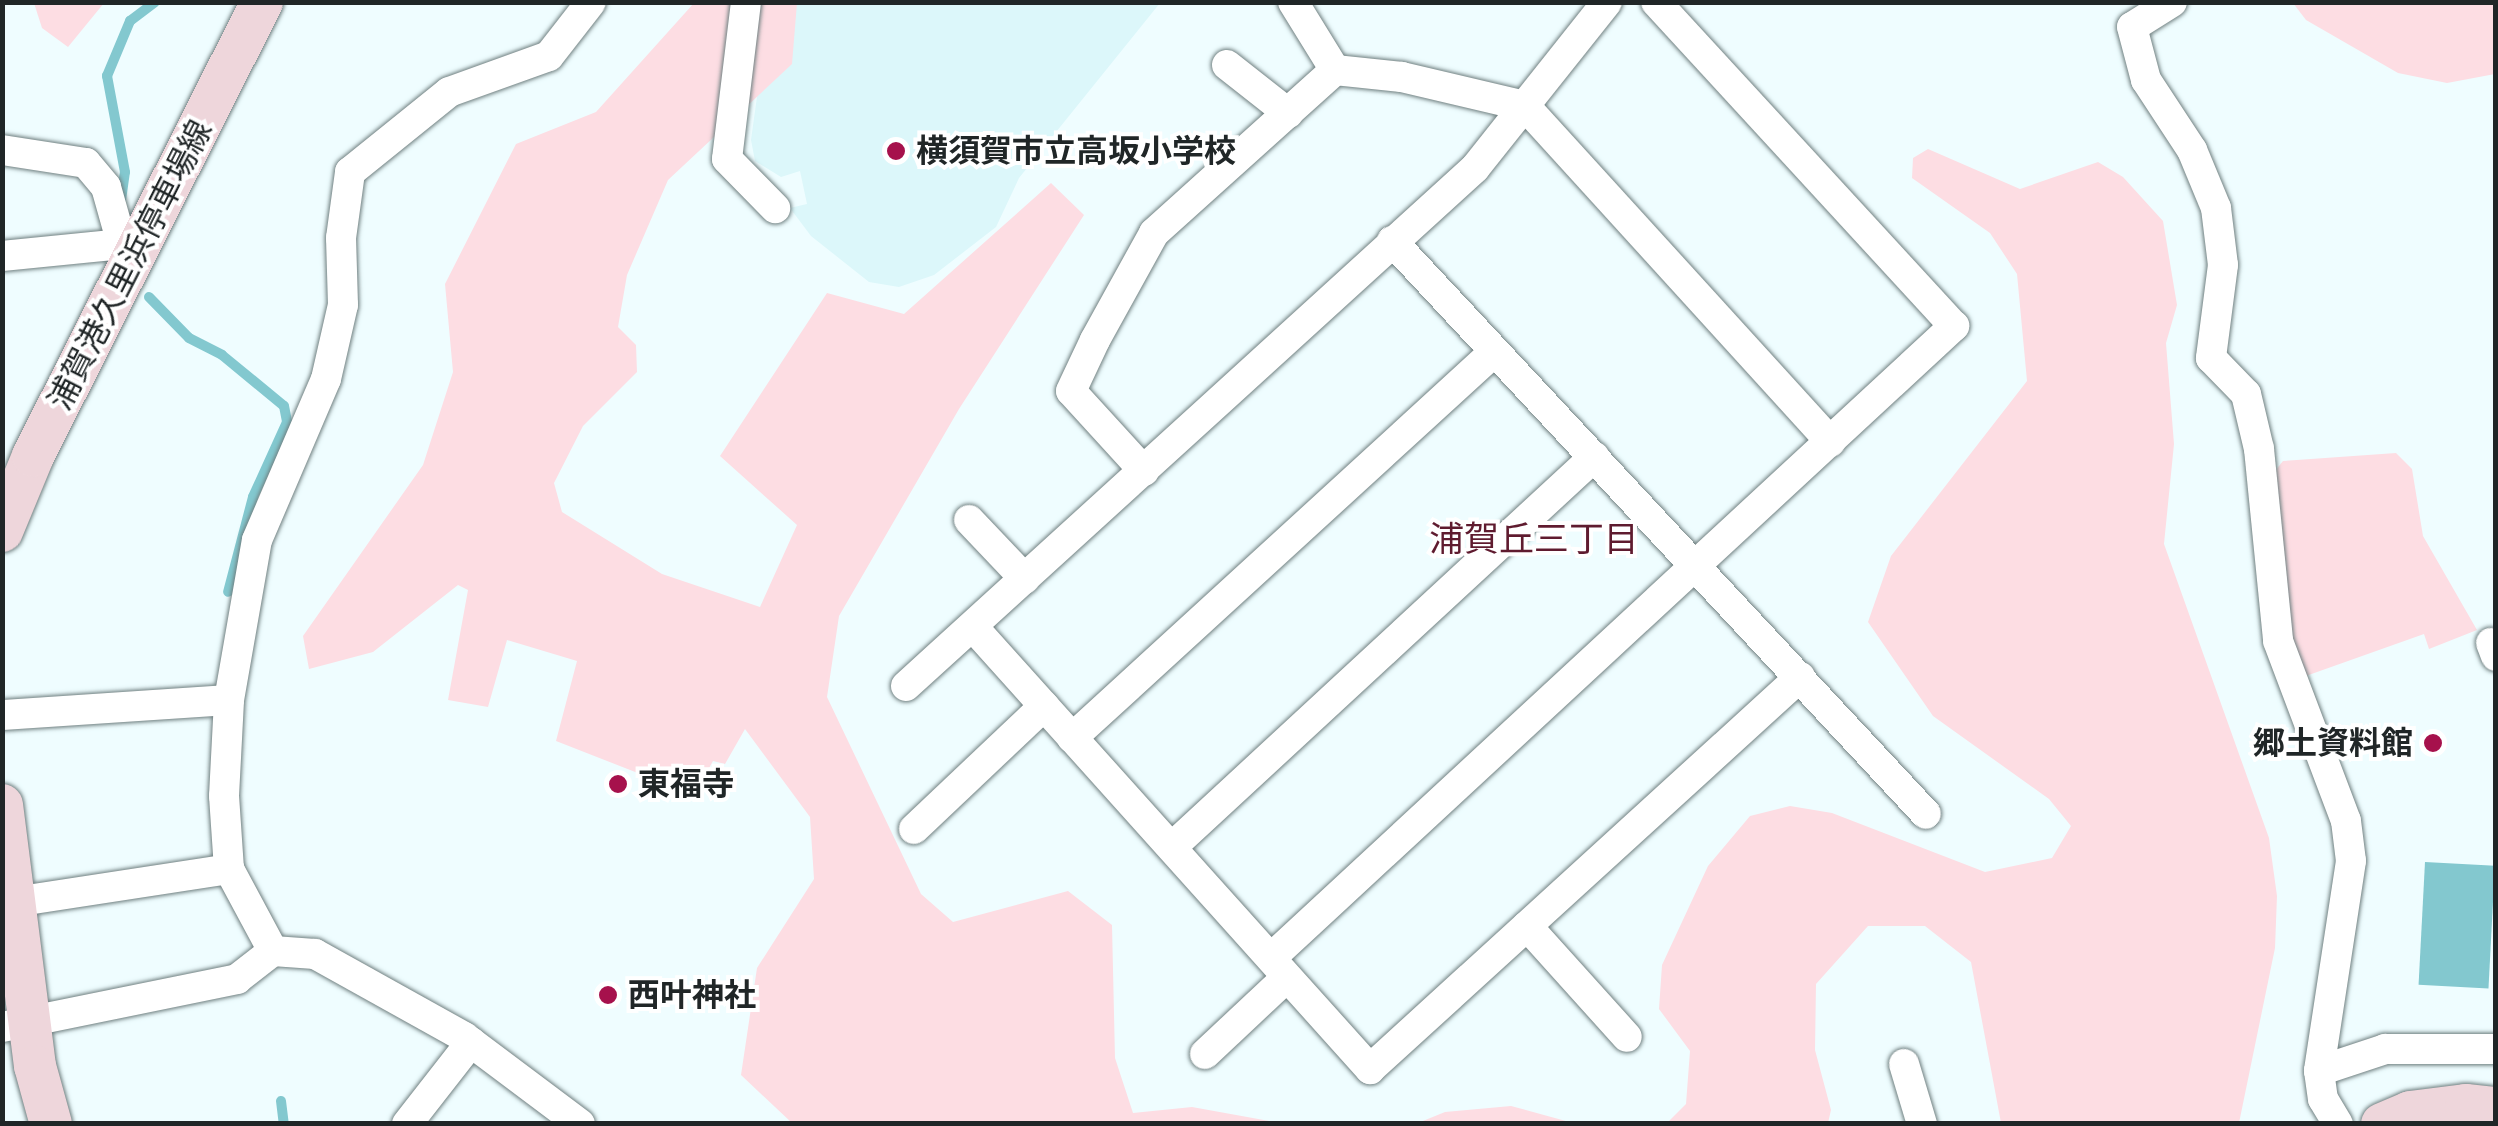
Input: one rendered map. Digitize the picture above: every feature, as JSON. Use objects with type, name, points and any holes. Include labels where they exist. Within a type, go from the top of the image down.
[{"type":"main road","name":"浦賀港久里浜停車場線","points":[[2,531],[129,249],[262,2]]},
{"type":"main road","points":[[2,805],[14,902],[16,1026],[51,1124]]},
{"type":"main road","points":[[2382,1124],[2447,1107],[2496,1108]]},
{"type":"street","points":[[273,952],[230,869],[224,796],[229,700],[257,540],[326,379],[335,342],[343,305],[341,238],[350,172],[449,92],[549,56],[591,2]]},
{"type":"street","points":[[746,2],[727,159],[775,208]]},
{"type":"street","points":[[1293,2],[1336,70]]},
{"type":"street","points":[[906,686],[1475,168],[1607,2]]},
{"type":"street","points":[[1205,1054],[1279,967],[1696,566],[1954,326],[1656,2]]},
{"type":"street","points":[[2172,2],[2132,27],[2146,80],[2192,150],[2216,208],[2223,265],[2211,358],[2246,394],[2262,468],[2278,641],[2346,821],[2349,878],[2319,1071],[2323,1098],[2338,1124]]},
{"type":"street","points":[[1227,66],[1288,112]]},
{"type":"street","points":[[1144,471],[1071,390],[1154,233],[1336,70],[1402,77],[1525,106],[1832,442]]},
{"type":"street","points":[[2,150],[86,163],[106,186],[129,249],[2,256]]},
{"type":"street","points":[[1392,242],[1926,814]]},
{"type":"street","points":[[1072,738],[1494,352]]},
{"type":"street","points":[[1172,847],[1594,457]]},
{"type":"street","points":[[969,520],[1025,579]]},
{"type":"street","points":[[974,628],[1370,1068],[1800,677]]},
{"type":"street","points":[[2,715],[229,700]]},
{"type":"street","points":[[914,829],[1044,706]]},
{"type":"street","points":[[14,902],[230,869]]},
{"type":"street","points":[[1526,926],[1626,1036]]},
{"type":"street","points":[[16,1026],[238,979],[273,952],[315,954],[470,1042],[542,1112],[580,1124]]},
{"type":"street","points":[[407,1124],[470,1042]]},
{"type":"street","points":[[2319,1071],[2384,1049],[2496,1049]]},
{"type":"street","points":[[1904,1064],[1922,1124]]},
{"type":"shaded area","points":[[34,2],[104,3],[68,47],[42,28]]},
{"type":"shaded area","points":[[694,3],[797,3],[792,64],[668,180],[627,275],[618,327],[636,345],[637,372],[583,426],[554,483],[562,512],[662,574],[760,607],[797,525],[720,456],[827,293],[904,314],[1051,183],[1084,215],[959,409],[839,616],[827,697],[921,894],[953,922],[1068,891],[1112,925],[1115,1058],[1133,1113],[1192,1107],[1281,1123],[792,1123],[741,1075],[757,968],[814,879],[810,817],[745,729],[725,764],[713,761],[694,795],[556,741],[577,661],[507,640],[488,707],[448,700],[468,590],[458,585],[373,652],[309,669],[303,636],[423,465],[453,372],[445,284],[516,144],[596,112]]},
{"type":"shaded area","name":"横須賀市立高坂小学校","points":[[770,3],[1160,3],[1019,178],[996,227],[934,275],[899,287],[869,282],[811,236],[790,208],[807,204],[800,171],[781,177],[755,161],[751,140]]},
{"type":"shaded area","points":[[2293,3],[2495,3],[2495,74],[2447,83],[2398,73],[2306,20]]},
{"type":"shaded area","points":[[1928,149],[2020,189],[2098,162],[2123,177],[2163,221],[2177,305],[2166,343],[2174,444],[2164,544],[2269,838],[2277,896],[2275,948],[2239,1123],[2001,1123],[1971,962],[1925,926],[1868,926],[1816,984],[1815,1050],[1831,1110],[1828,1123],[1667,1123],[1686,1104],[1690,1051],[1659,1009],[1662,965],[1708,866],[1750,816],[1790,806],[1832,813],[1985,872],[2052,858],[2071,826],[2049,799],[1933,716],[1868,622],[1891,556],[2027,381],[2017,274],[1990,233],[1912,178],[1913,158]]},
{"type":"shaded area","points":[[2396,453],[2412,469],[2423,536],[2477,630],[2429,649],[2424,634],[2303,677],[2293,654],[2271,476],[2283,461]]},
{"type":"shaded area","points":[[1511,1106],[1573,1123],[1418,1123],[1445,1112]]},
{"type":"water","points":[[2425,862],[2495,866],[2488,988],[2419,985]]},
{"type":"waterway","points":[[121,200],[125,172],[107,76],[130,21],[155,2]]},
{"type":"waterway","points":[[149,297],[189,338],[222,355],[284,406],[287,422],[253,497],[228,592]]},
{"type":"waterway","points":[[281,1101],[284,1124]]},
{"type":"place","name":"横須賀市立高坂小学校","points":[[896,151]]},
{"type":"place","name":"郷土資料館","points":[[2433,743]]},
{"type":"place","name":"東福寺","points":[[618,784]]},
{"type":"place","name":"西叶神社","points":[[608,995]]},
{"type":"district","name":"浦賀丘三丁目","points":[[1534,539]]}]
